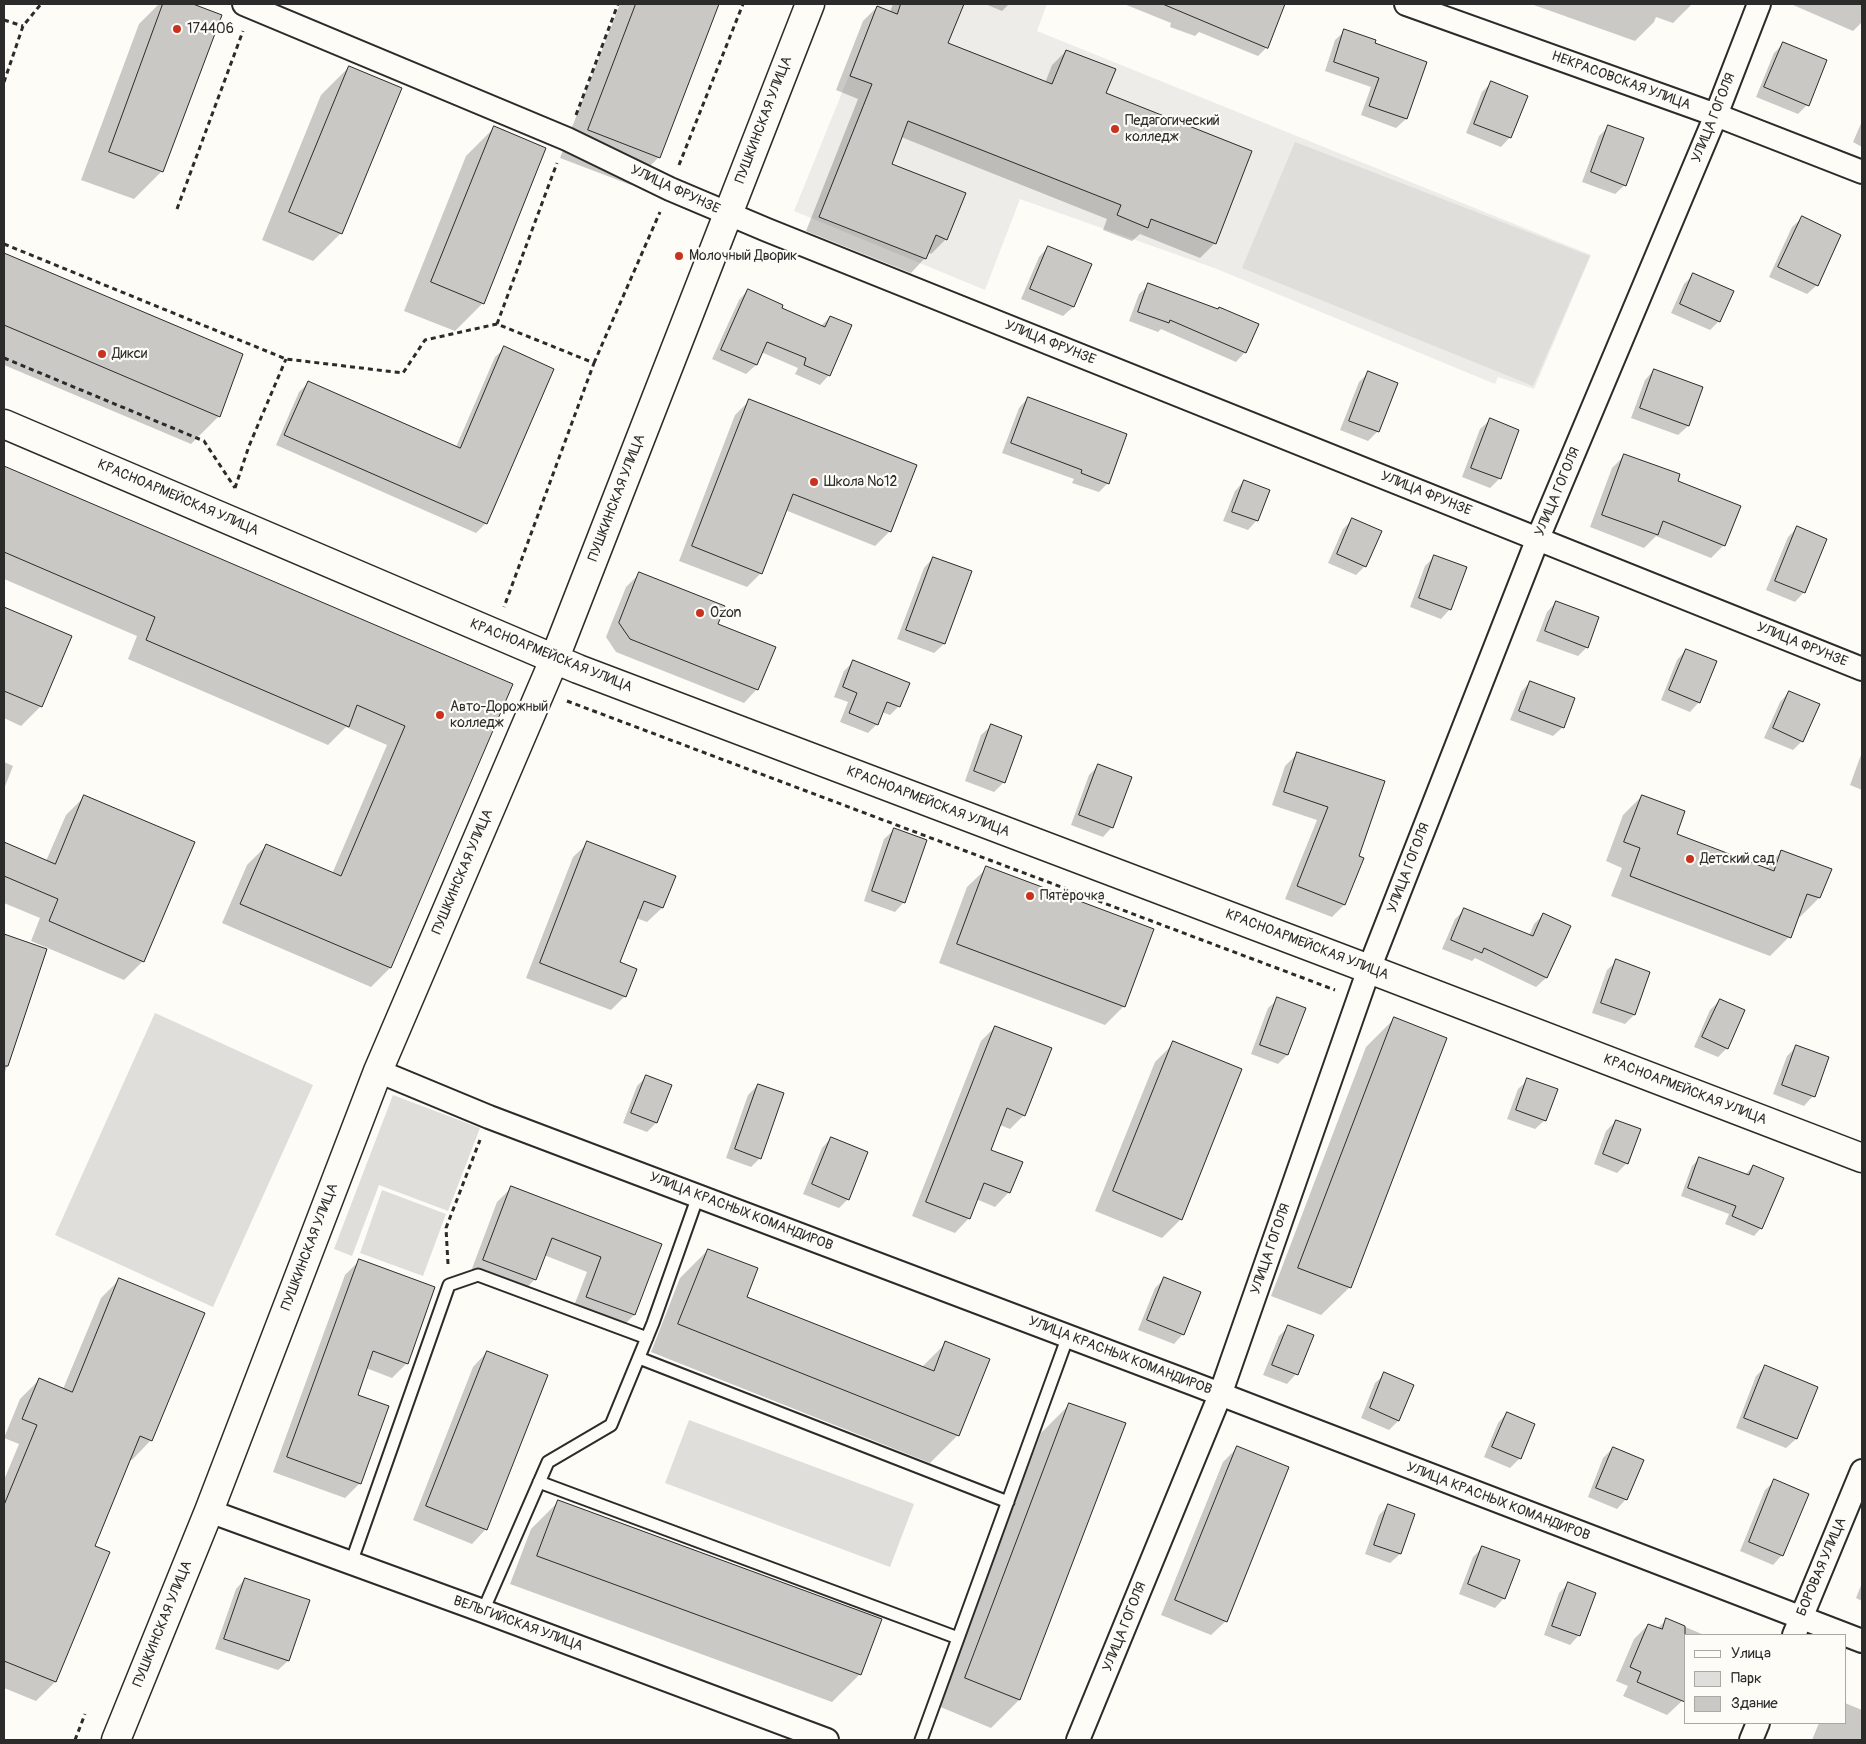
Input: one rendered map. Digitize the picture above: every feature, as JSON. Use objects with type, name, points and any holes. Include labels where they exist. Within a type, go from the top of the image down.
[{"type":"main road","name":"ПУШКИНСКАЯ УЛИЦА","points":[[116,1740],[208,1511],[378,1071],[554,660],[810,4]]},
{"type":"main road","name":"КРАСНОАРМЕЙСКАЯ УЛИЦА","points":[[4,424],[554,660],[1369,968],[1862,1158]]},
{"type":"street","name":"НЕКРАСОВСКАЯ УЛИЦА","points":[[1406,4],[1716,115],[1862,172]]},
{"type":"street","name":"УЛИЦА ГОГОЛЯ","points":[[1078,1740],[1220,1395],[1369,968],[1538,538],[1716,115],[1759,4]]},
{"type":"street","name":"УЛИЦА ФРУНЗЕ","points":[[248,5],[567,139],[670,189],[728,214],[1862,669]]},
{"type":"street","name":"УЛИЦА КРАСНЫХ КОМАНДИРОВ","points":[[378,1071],[489,1117],[1220,1395],[1798,1627],[1830,1634]]},
{"type":"street","name":"БОРОВАЯ УЛИЦА","points":[[1798,1627],[1862,1472]]},
{"type":"street","name":"ВЕЛЬГИЙСКАЯ УЛИЦА","points":[[208,1511],[483,1611],[827,1740]]},
{"type":"street","name":"УЛИЦА КРАСНЫХ КОМАНДИРОВ","points":[[1846,1638],[1862,1641]]},
{"type":"street","points":[[1751,1740],[1758,1724]]},
{"type":"lane","points":[[483,1611],[548,1462],[611,1425],[647,1338],[698,1196]]},
{"type":"lane","points":[[350,1563],[449,1285],[478,1275],[647,1338]]},
{"type":"lane","points":[[921,1740],[1068,1336]]},
{"type":"lane","points":[[638,1358],[1008,1502]]},
{"type":"lane","points":[[539,1482],[958,1638]]},
{"type":"path","points":[[4,82],[23,26],[41,4]]},
{"type":"path","points":[[497,324],[618,4]]},
{"type":"path","points":[[494,634],[594,363],[670,189],[743,4]]},
{"type":"path","points":[[177,209],[248,5]]},
{"type":"path","points":[[4,20],[23,26]]},
{"type":"path","points":[[4,244],[286,359],[402,373],[425,340],[497,324],[594,363]]},
{"type":"path","points":[[4,358],[204,440],[234,488],[249,446],[286,359]]},
{"type":"path","points":[[563,700],[1336,990]]},
{"type":"path","points":[[449,1285],[446,1228],[489,1117]]},
{"type":"path","points":[[75,1740],[85,1714]]},
{"type":"shaded area","points":[[878,4],[1047,4],[1037,31],[1591,255],[1534,389],[1498,377],[1495,384],[1217,269],[1020,199],[985,290],[794,211]]},
{"type":"green space","points":[[1295,142],[1590,256],[1533,386],[1242,268]]},
{"type":"green space","points":[[155,1013],[313,1085],[213,1307],[55,1235]]},
{"type":"green space","points":[[393,1095],[480,1128],[448,1211],[379,1185],[352,1256],[334,1249]]},
{"type":"green space","points":[[382,1190],[446,1214],[423,1276],[360,1253]]},
{"type":"green space","points":[[689,1420],[914,1504],[890,1567],[665,1483]]},
{"type":"building","points":[[163,4],[193,4],[222,15],[163,172],[109,152]]},
{"type":"building","points":[[636,4],[719,4],[660,158],[588,130]]},
{"type":"building","name":"Педагогический колледж","points":[[901,4],[964,4],[948,43],[1052,84],[1066,50],[1116,69],[1106,93],[1252,151],[1216,244],[1151,219],[1148,228],[1117,215],[1121,205],[908,121],[892,164],[966,193],[947,240],[936,235],[926,259],[819,217],[872,84],[850,76],[877,6],[897,14]]},
{"type":"building","points":[[1163,4],[1285,4],[1268,48]]},
{"type":"building","points":[[1344,29],[1376,40],[1375,43],[1427,62],[1407,119],[1369,106],[1379,78],[1334,62]]},
{"type":"building","points":[[1783,42],[1827,60],[1809,106],[1764,87]]},
{"type":"building","points":[[349,66],[402,88],[342,234],[289,212]]},
{"type":"building","points":[[1491,81],[1528,96],[1511,138],[1474,124]]},
{"type":"building","points":[[1608,125],[1644,138],[1626,186],[1591,172]]},
{"type":"building","points":[[494,126],[546,148],[484,304],[431,282]]},
{"type":"building","points":[[1802,216],[1841,235],[1818,286],[1778,267]]},
{"type":"building","points":[[1048,246],[1092,264],[1074,307],[1030,289]]},
{"type":"building","points":[[4,253],[243,354],[220,417],[4,325]]},
{"type":"building","points":[[1693,273],[1734,291],[1720,322],[1680,304]]},
{"type":"building","points":[[1148,283],[1218,309],[1219,307],[1259,324],[1246,353],[1170,320],[1169,323],[1138,312]]},
{"type":"building","points":[[748,289],[783,305],[782,308],[825,327],[830,316],[852,325],[830,376],[804,365],[806,358],[767,342],[757,365],[721,350]]},
{"type":"building","points":[[504,346],[554,369],[487,524],[284,435],[308,381],[460,448]]},
{"type":"building","points":[[1654,369],[1703,387],[1689,426],[1640,408]]},
{"type":"building","points":[[1368,371],[1398,383],[1379,432],[1349,421]]},
{"type":"building","points":[[1028,397],[1127,434],[1109,484],[1081,473],[1082,470],[1011,443]]},
{"type":"building","name":"Школа №12","points":[[749,399],[917,465],[891,532],[793,494],[762,574],[692,546]]},
{"type":"building","points":[[1490,418],[1519,430],[1501,479],[1471,468]]},
{"type":"building","points":[[1624,454],[1680,474],[1678,481],[1741,506],[1725,546],[1663,521],[1658,535],[1602,515]]},
{"type":"building","name":"Авто-Дорожный колледж","points":[[4,466],[513,684],[391,968],[240,904],[266,844],[341,876],[405,726],[357,705],[349,727],[146,640],[155,617],[4,552]]},
{"type":"building","points":[[1244,480],[1270,490],[1258,521],[1232,512]]},
{"type":"building","points":[[1352,518],[1382,531],[1366,567],[1337,554]]},
{"type":"building","points":[[1797,526],[1827,539],[1805,593],[1775,581]]},
{"type":"building","points":[[1434,555],[1467,567],[1451,610],[1419,598]]},
{"type":"building","points":[[933,557],[972,571],[945,644],[906,630]]},
{"type":"building","points":[[639,572],[725,606],[718,624],[776,647],[758,690],[630,639],[619,623]]},
{"type":"building","points":[[1556,601],[1599,617],[1588,648],[1545,631]]},
{"type":"building","points":[[4,607],[72,636],[42,707],[4,691]]},
{"type":"building","points":[[1686,649],[1717,661],[1700,703],[1669,690]]},
{"type":"building","points":[[853,660],[910,683],[900,707],[887,702],[878,725],[849,713],[857,693],[843,687]]},
{"type":"building","points":[[1530,681],[1575,698],[1564,728],[1519,711]]},
{"type":"building","points":[[1789,691],[1820,704],[1803,742],[1773,728]]},
{"type":"building","points":[[991,724],[1022,736],[1005,783],[974,771]]},
{"type":"building","points":[[1297,752],[1385,781],[1359,856],[1364,858],[1345,905],[1297,886],[1328,807],[1284,792]]},
{"type":"building","points":[[1098,764],[1132,777],[1113,828],[1079,815]]},
{"type":"building","points":[[84,795],[195,842],[144,962],[49,921],[58,899],[4,876],[4,842],[55,864]]},
{"type":"building","name":"Детский сад","points":[[1642,795],[1685,811],[1677,834],[1774,871],[1781,850],[1832,869],[1820,898],[1807,894],[1791,938],[1630,876],[1640,848],[1624,842]]},
{"type":"building","points":[[894,828],[927,840],[905,903],[872,891]]},
{"type":"building","points":[[587,841],[676,876],[663,908],[644,901],[620,962],[637,969],[626,997],[540,963]]},
{"type":"building","points":[[986,866],[1154,929],[1125,1007],[957,944]]},
{"type":"building","points":[[1464,908],[1533,936],[1543,913],[1571,926],[1547,978],[1484,948],[1482,953],[1451,940]]},
{"type":"building","points":[[4,934],[47,949],[8,1066],[4,1066]]},
{"type":"building","points":[[1616,959],[1650,972],[1635,1015],[1601,1003]]},
{"type":"building","points":[[1277,997],[1306,1008],[1288,1055],[1260,1045]]},
{"type":"building","points":[[1720,999],[1745,1010],[1728,1049],[1702,1037]]},
{"type":"building","points":[[1394,1017],[1447,1038],[1351,1288],[1298,1268]]},
{"type":"building","points":[[995,1026],[1052,1048],[1025,1116],[1007,1108],[991,1150],[1023,1162],[1010,1193],[984,1183],[970,1219],[926,1202]]},
{"type":"building","points":[[1173,1041],[1242,1069],[1182,1220],[1113,1191]]},
{"type":"building","points":[[1796,1045],[1829,1057],[1815,1097],[1782,1085]]},
{"type":"building","points":[[646,1075],[672,1085],[657,1123],[631,1113]]},
{"type":"building","points":[[1527,1078],[1558,1089],[1546,1121],[1516,1110]]},
{"type":"building","points":[[758,1084],[784,1093],[761,1159],[735,1149]]},
{"type":"building","points":[[1616,1120],[1641,1129],[1628,1164],[1603,1154]]},
{"type":"building","points":[[831,1137],[868,1152],[849,1200],[812,1184]]},
{"type":"building","points":[[1699,1157],[1749,1175],[1753,1165],[1784,1178],[1762,1229],[1732,1216],[1736,1206],[1688,1188]]},
{"type":"building","points":[[511,1186],[662,1244],[635,1315],[586,1297],[601,1257],[552,1238],[536,1280],[483,1260]]},
{"type":"building","points":[[708,1249],[758,1268],[747,1297],[934,1371],[945,1341],[990,1359],[959,1436],[678,1324]]},
{"type":"building","points":[[359,1259],[435,1287],[408,1364],[373,1351],[358,1395],[389,1406],[361,1484],[287,1457]]},
{"type":"building","points":[[1164,1277],[1201,1292],[1184,1335],[1147,1320]]},
{"type":"building","points":[[119,1278],[205,1313],[152,1441],[140,1436],[95,1546],[110,1552],[56,1682],[4,1661],[4,1505],[37,1425],[22,1419],[39,1378],[72,1392]]},
{"type":"building","points":[[1288,1325],[1314,1335],[1298,1375],[1272,1365]]},
{"type":"building","points":[[487,1351],[548,1375],[487,1530],[426,1506]]},
{"type":"building","points":[[1765,1365],[1818,1387],[1797,1439],[1744,1418]]},
{"type":"building","points":[[1384,1372],[1414,1385],[1399,1421],[1370,1408]]},
{"type":"building","points":[[1069,1403],[1126,1423],[1020,1700],[965,1678]]},
{"type":"building","points":[[1507,1412],[1535,1424],[1521,1459],[1492,1447]]},
{"type":"building","points":[[1237,1446],[1289,1467],[1227,1622],[1175,1600]]},
{"type":"building","points":[[1613,1447],[1644,1460],[1627,1500],[1596,1488]]},
{"type":"building","points":[[1774,1479],[1809,1494],[1783,1556],[1749,1542]]},
{"type":"building","points":[[558,1500],[882,1619],[861,1675],[537,1556]]},
{"type":"building","points":[[1388,1504],[1415,1514],[1401,1554],[1374,1545]]},
{"type":"building","points":[[1482,1546],[1520,1560],[1505,1599],[1468,1584]]},
{"type":"building","points":[[245,1578],[310,1600],[289,1661],[224,1639]]},
{"type":"building","points":[[1568,1582],[1596,1593],[1580,1636],[1552,1626]]},
{"type":"building","points":[[1666,1618],[1685,1626],[1684,1702],[1637,1682],[1641,1672],[1630,1667],[1648,1624],[1662,1629]]},
{"type":"place","name":"174406","points":[[177,29]]},
{"type":"place","name":"Педагогический колледж","points":[[1115,129]]},
{"type":"place","name":"Молочный Дворик","points":[[679,256]]},
{"type":"place","name":"Дикси","points":[[102,354]]},
{"type":"place","name":"Школа №12","points":[[814,482]]},
{"type":"place","name":"Ozon","points":[[700,613]]},
{"type":"place","name":"Авто-Дорожный колледж","points":[[440,715]]},
{"type":"place","name":"Детский сад","points":[[1690,859]]},
{"type":"place","name":"Пятёрочка","points":[[1030,896]]}]
